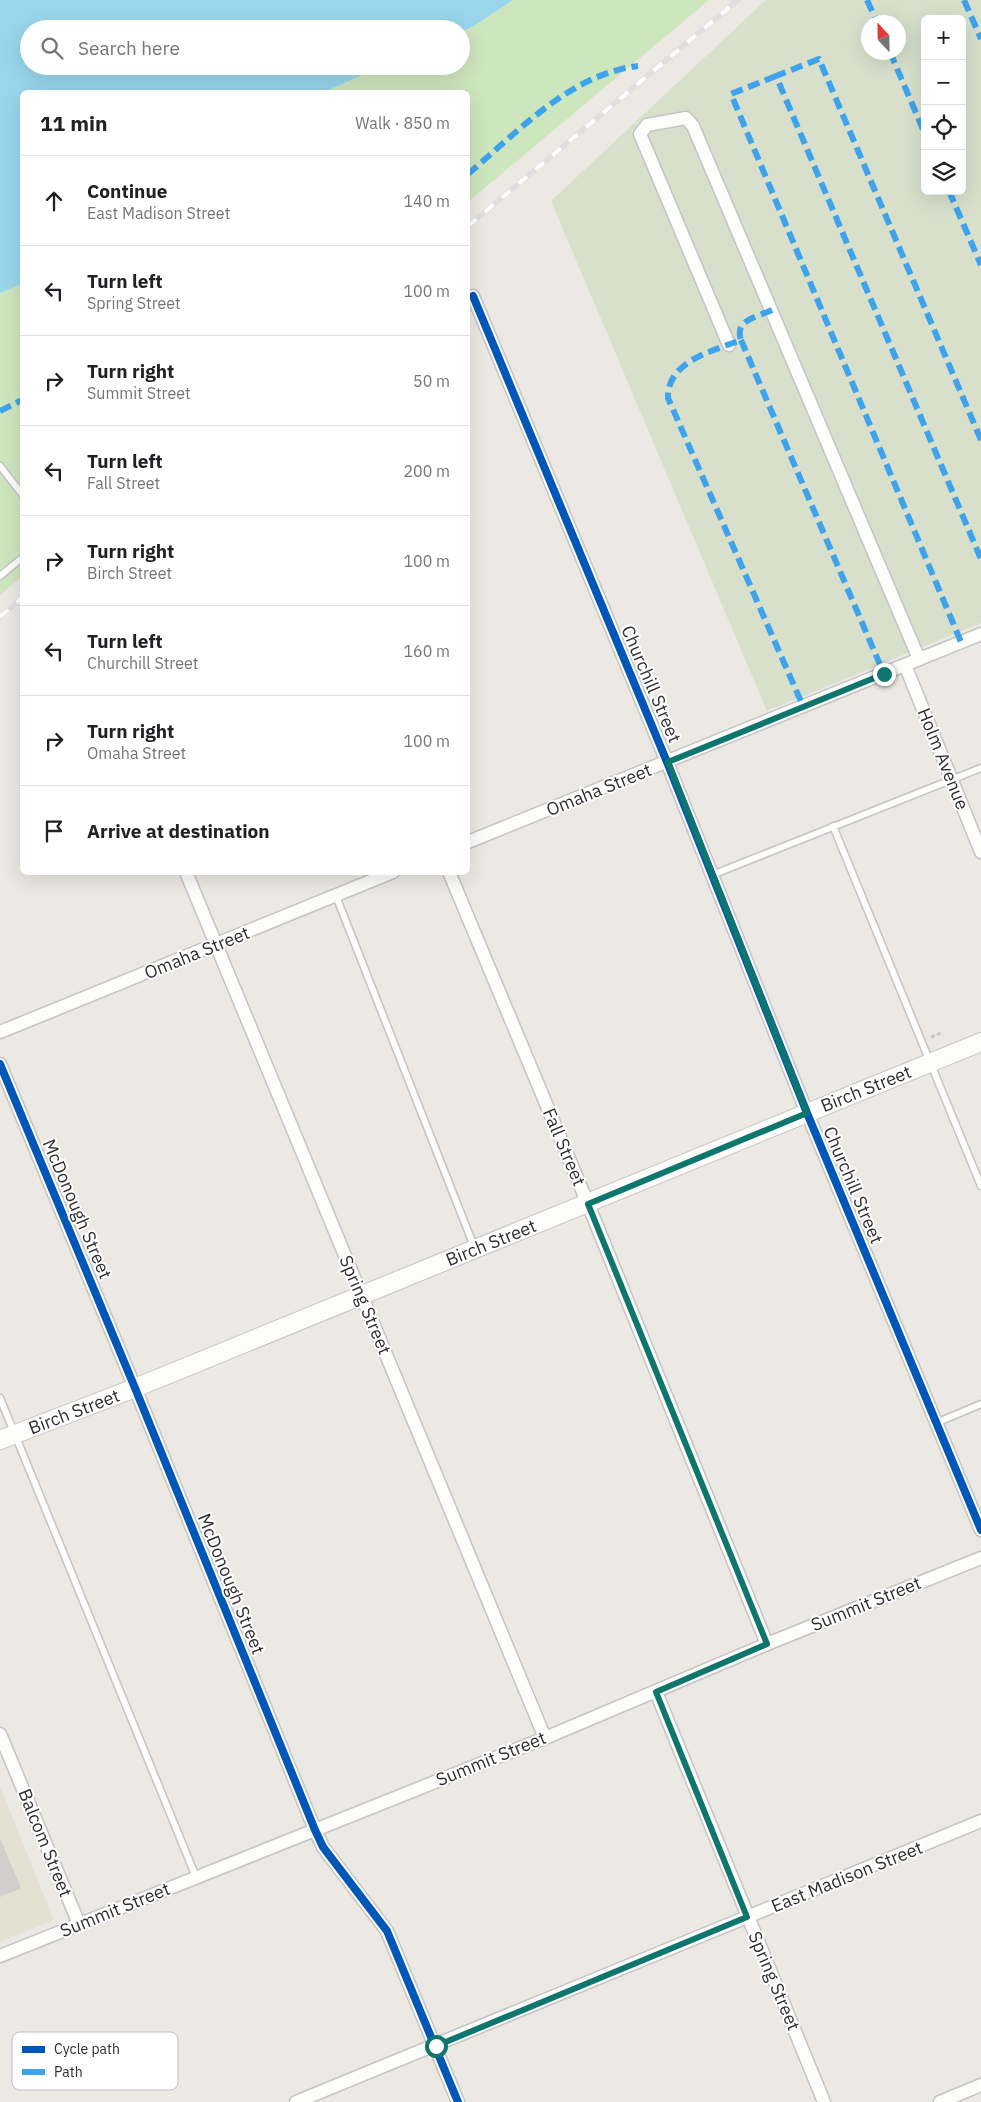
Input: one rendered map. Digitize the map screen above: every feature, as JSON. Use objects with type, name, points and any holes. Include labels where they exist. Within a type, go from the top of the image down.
[{"type":"main road","name":"Birch Street","points":[[7,1437],[135,1388],[981,1042]]},
{"type":"street","points":[[728,345],[640,134],[647,125],[686,118],[693,126],[919,659]]},
{"type":"street","name":"Churchill Street","points":[[474,296],[668,762],[807,1113],[981,1530]]},
{"type":"street","name":"Omaha Street","points":[[470,841],[981,634]]},
{"type":"street","name":"Holm Avenue","points":[[905,665],[981,852]]},
{"type":"street","name":"Spring Street","points":[[187,875],[545,1738]]},
{"type":"street","name":"Omaha Street","points":[[0,1032],[386,875]]},
{"type":"street","name":"Fall Street","points":[[450,875],[588,1204],[767,1644]]},
{"type":"street","name":"McDonough Street","points":[[0,1064],[135,1388],[315,1830],[323,1847],[387,1931],[458,2102]]},
{"type":"street","name":"Summit Street","points":[[0,1956],[545,1738],[767,1644],[981,1558]]},
{"type":"street","name":"Spring Street","points":[[656,1692],[824,2102]]},
{"type":"street","name":"Balcom Street","points":[[0,1734],[79,1924]]},
{"type":"street","name":"East Madison Street","points":[[296,2102],[981,1821]]},
{"type":"street","points":[[940,2102],[981,2085]]},
{"type":"lane","points":[[0,466],[20,491]]},
{"type":"lane","points":[[0,576],[20,560]]},
{"type":"lane","points":[[712,874],[981,768]]},
{"type":"lane","points":[[833,826],[981,1186]]},
{"type":"lane","points":[[336,896],[475,1250]]},
{"type":"lane","points":[[0,1398],[7,1437],[196,1877]]},
{"type":"lane","points":[[936,1423],[981,1404]]},
{"type":"path","points":[[931,1037],[941,1033]]},
{"type":"shaded area","points":[[0,1786],[54,1920],[0,1942]]},
{"type":"green space","points":[[513,0],[709,0],[470,200],[470,90],[329,90],[363,75],[470,75],[470,28]]},
{"type":"green space","points":[[766,0],[981,0],[981,623],[767,711],[551,201]]},
{"type":"green space","points":[[20,285],[20,578],[0,595],[0,293]]},
{"type":"water","points":[[0,0],[513,0],[470,28],[470,20],[20,20],[20,75],[363,75],[329,90],[20,90],[20,285],[0,293]]},
{"type":"building","points":[[0,1838],[21,1888],[0,1897]]},
{"type":"railway","points":[[470,224],[738,0]]},
{"type":"railway","points":[[0,617],[20,600]]},
{"type":"marked path","points":[[867,0],[874,15]]},
{"type":"marked path","points":[[964,0],[981,39]]},
{"type":"marked path","points":[[981,440],[819,59],[776,76],[981,559]]},
{"type":"marked path","points":[[893,60],[921,125]]},
{"type":"marked path","points":[[470,172],[526,123],[568,93],[590,80],[613,71],[638,66]]},
{"type":"marked path","points":[[776,76],[731,94],[961,642]]},
{"type":"marked path","points":[[951,195],[981,265]]},
{"type":"marked path","points":[[772,310],[748,320],[741,328],[741,340],[705,353],[683,366],[675,375],[670,385],[668,398],[803,706]]},
{"type":"marked path","points":[[741,340],[884,674]]},
{"type":"marked path","points":[[0,411],[20,401]]},
{"type":"cycle path","points":[[473,296],[667,762],[807,1113],[981,1530]]},
{"type":"cycle path","points":[[0,1064],[135,1388],[315,1830],[323,1847],[387,1931],[458,2102]]},
{"type":"route","points":[[436,2046],[747,1917],[656,1692],[767,1644],[588,1204],[807,1113],[668,762],[884,674]]}]
